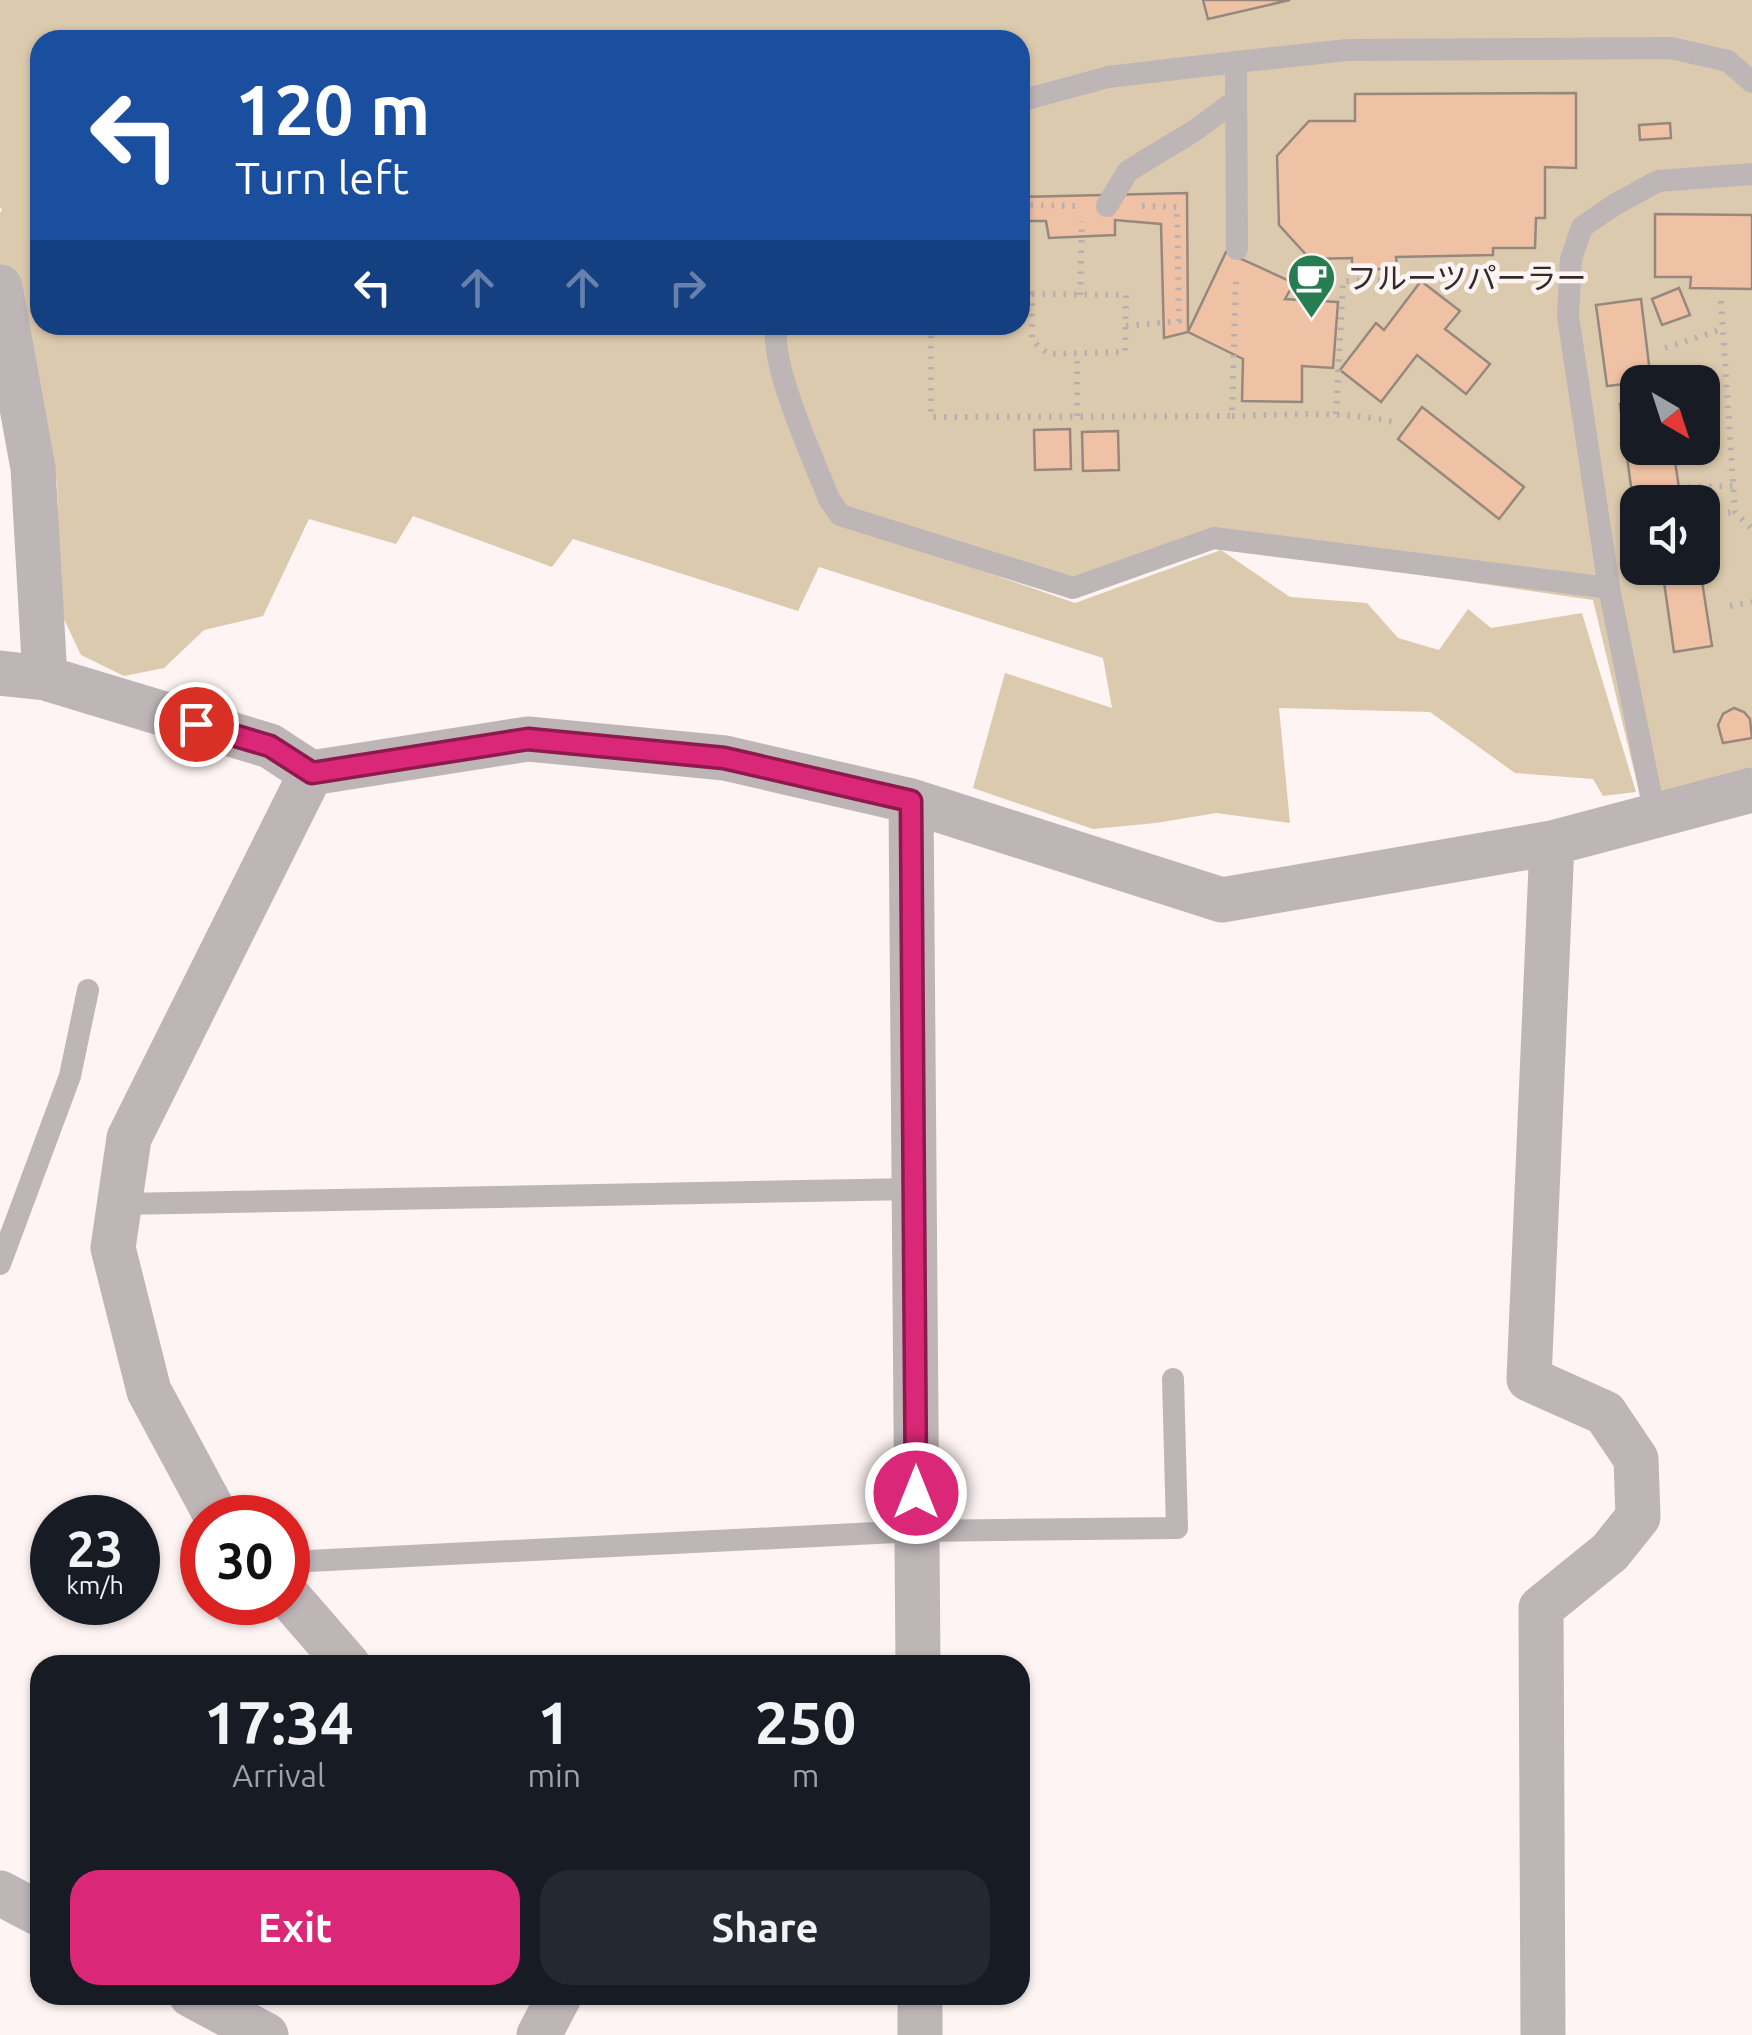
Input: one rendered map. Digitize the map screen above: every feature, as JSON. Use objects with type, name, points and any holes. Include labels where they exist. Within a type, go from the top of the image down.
[{"type":"street","points":[[0,287],[33,468],[46,678]]},
{"type":"street","points":[[0,674],[46,678],[270,746],[312,773],[528,739],[724,758],[911,801],[1222,900],[1552,843],[1752,790]]},
{"type":"street","points":[[204,1495],[149,1390],[113,1248],[130,1138],[312,773]]},
{"type":"street","points":[[911,801],[918,1655]]},
{"type":"street","points":[[1544,2035],[1541,1608],[1610,1552],[1638,1517],[1636,1459],[1605,1413],[1529,1379],[1552,843]]},
{"type":"street","points":[[310,1621],[339,1655]]},
{"type":"street","points":[[0,1892],[30,1908]]},
{"type":"street","points":[[210,2005],[266,2035]]},
{"type":"street","points":[[539,2035],[555,2005]]},
{"type":"street","points":[[920,2005],[920,2035]]},
{"type":"lane","points":[[1030,98],[1108,77],[1347,50],[1671,48],[1728,61],[1752,82]]},
{"type":"lane","points":[[1236,62],[1237,250]]},
{"type":"lane","points":[[1107,206],[1128,172],[1236,100]]},
{"type":"lane","points":[[1655,815],[1609,588],[1568,316],[1571,259],[1582,227],[1658,181],[1752,174]]},
{"type":"lane","points":[[774,335],[780,369],[829,499],[840,515],[1073,588],[1214,538],[1609,588]]},
{"type":"lane","points":[[0,1264],[70,1076],[88,990]]},
{"type":"lane","points":[[120,1204],[914,1188]]},
{"type":"lane","points":[[310,1561],[916,1531],[1176,1528],[1173,1379]]},
{"type":"path","points":[[1030,205],[1082,206],[1080,295]]},
{"type":"path","points":[[1107,206],[1177,207],[1180,321],[1126,326]]},
{"type":"path","points":[[1232,416],[1237,250]]},
{"type":"path","points":[[1336,414],[1343,281],[1403,280]]},
{"type":"path","points":[[1032,294],[1126,295],[1125,352],[1048,354],[1032,340],[1034,321],[1032,294]]},
{"type":"path","points":[[1722,301],[1735,512],[1752,529]]},
{"type":"path","points":[[1665,348],[1723,329]]},
{"type":"path","points":[[931,335],[931,417],[1336,414],[1394,422]]},
{"type":"path","points":[[1077,352],[1077,416]]},
{"type":"path","points":[[1720,486],[1733,486]]},
{"type":"path","points":[[1720,513],[1735,512]]},
{"type":"path","points":[[1730,606],[1752,602]]},
{"type":"shaded area","points":[[0,0],[1752,0],[1752,781],[1642,804],[1593,600],[1216,545],[1071,596],[980,570],[1075,603],[1221,550],[1290,597],[1367,603],[1398,638],[1439,650],[1468,609],[1491,628],[1582,613],[1636,792],[1603,796],[1593,779],[1515,773],[1430,712],[1279,708],[1290,823],[1216,813],[1093,829],[973,788],[1005,673],[1112,708],[1103,658],[819,567],[798,611],[573,539],[552,567],[413,516],[396,544],[309,519],[263,616],[204,630],[164,668],[124,676],[81,655],[61,613],[57,483],[0,273]]},
{"type":"building","points":[[1203,0],[1290,0],[1208,19]]},
{"type":"building","points":[[1576,93],[1576,168],[1545,167],[1545,218],[1536,218],[1535,248],[1493,248],[1493,255],[1396,257],[1397,269],[1352,269],[1352,258],[1310,259],[1279,225],[1277,156],[1309,121],[1355,121],[1355,94]]},
{"type":"building","points":[[1670,123],[1671,138],[1640,140],[1639,125]]},
{"type":"building","points":[[1187,193],[1188,332],[1164,338],[1161,224],[1115,220],[1115,235],[1049,238],[1046,221],[1030,221],[1030,197]]},
{"type":"building","points":[[1655,214],[1752,215],[1752,289],[1690,288],[1691,277],[1655,277]]},
{"type":"building","points":[[1226,252],[1294,283],[1285,299],[1338,302],[1333,368],[1302,366],[1302,402],[1242,401],[1243,359],[1188,332]]},
{"type":"building","points":[[1421,281],[1460,311],[1445,329],[1490,364],[1466,394],[1417,355],[1381,402],[1340,370],[1376,323],[1384,330]]},
{"type":"building","points":[[1679,288],[1690,315],[1662,325],[1652,299]]},
{"type":"building","points":[[1641,299],[1649,365],[1620,365],[1620,385],[1607,386],[1596,305]]},
{"type":"building","points":[[1422,407],[1524,487],[1499,519],[1398,439]]},
{"type":"building","points":[[1070,429],[1071,469],[1035,470],[1034,430]]},
{"type":"building","points":[[1118,431],[1119,470],[1083,471],[1082,432]]},
{"type":"building","points":[[1628,465],[1676,465],[1679,485],[1631,485]]},
{"type":"building","points":[[1664,585],[1703,585],[1712,646],[1674,652]]},
{"type":"building","points":[[1734,708],[1750,719],[1752,738],[1723,743],[1718,725],[1723,714]]},
{"type":"place","name":"フルーツパーラー","points":[[1312,320]]},
{"type":"route","points":[[196,724],[270,746],[312,773],[528,739],[724,758],[911,801],[916,1493]]}]
